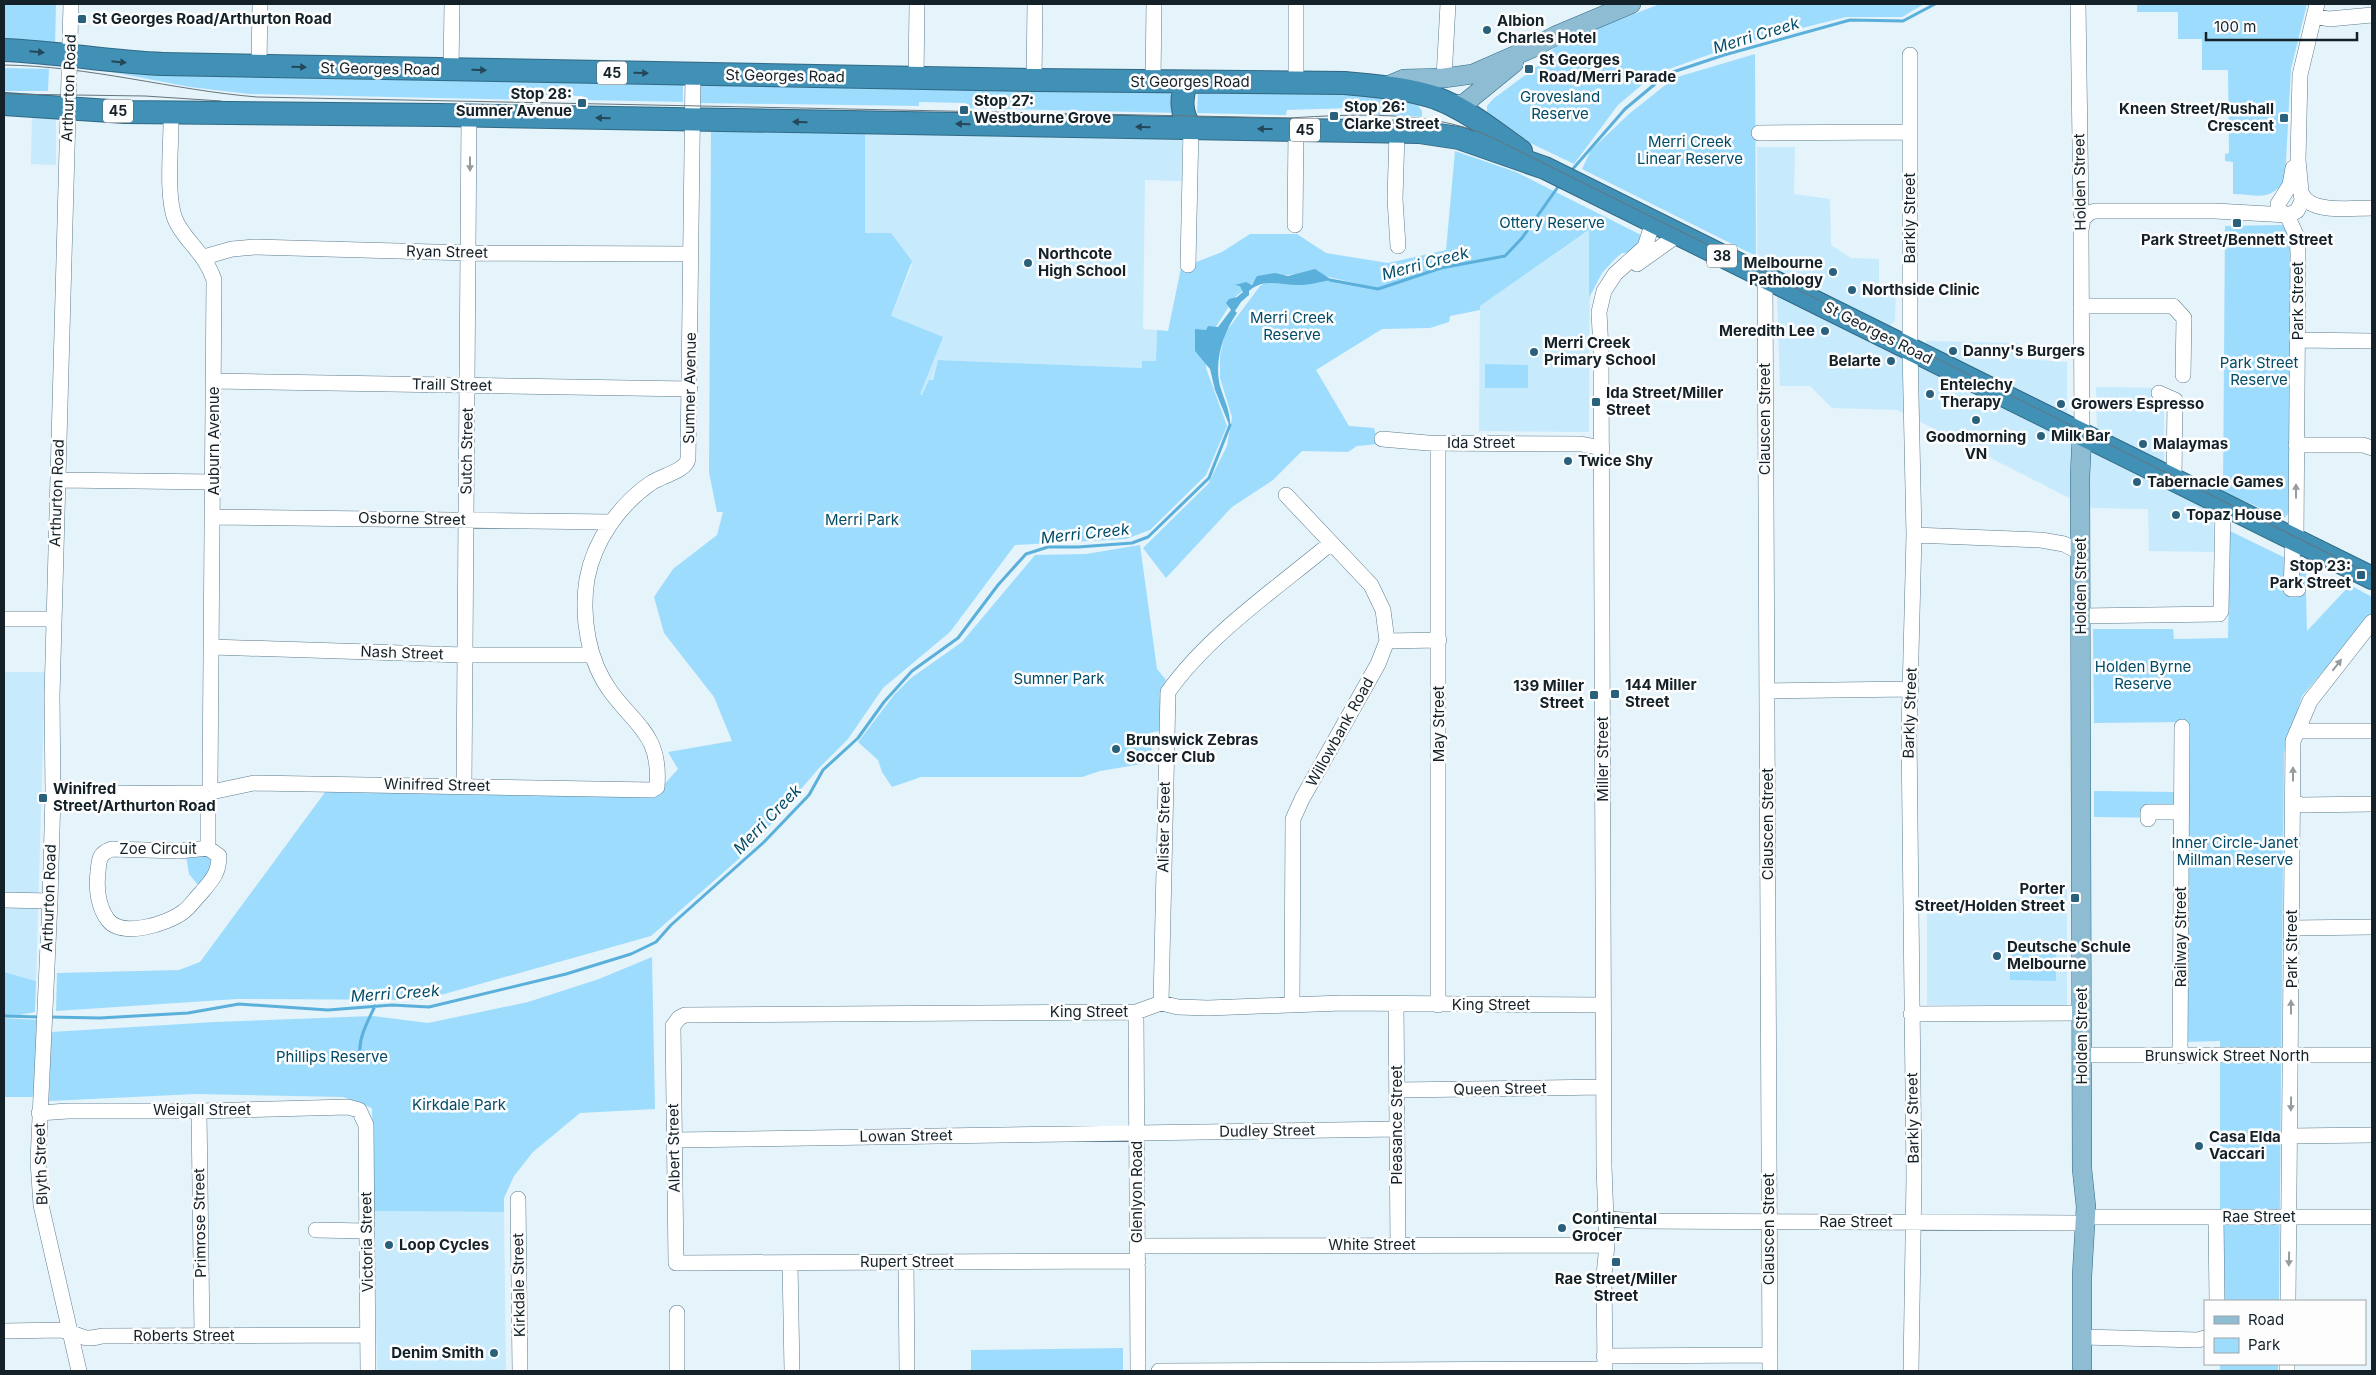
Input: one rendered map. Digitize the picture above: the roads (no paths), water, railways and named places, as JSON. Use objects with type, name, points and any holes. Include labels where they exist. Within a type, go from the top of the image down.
[{"type":"highway","name":"St Georges Road","points":[[4,50],[127,63],[1153,82],[1345,83],[1385,87],[1423,94],[1454,106],[1475,118],[1544,168]]},
{"type":"highway","points":[[1189,82],[1194,96],[1191,128]]},
{"type":"highway","points":[[1408,132],[1428,120],[1423,94]]},
{"type":"highway","name":"St Georges Road","points":[[4,104],[125,112],[168,111],[692,119],[1443,134],[1476,143],[1544,168],[2372,578]]},
{"type":"highway","points":[[1408,132],[1438,126],[1449,116],[1454,106]]},
{"type":"highway","points":[[1454,106],[1455,119],[1476,143]]},
{"type":"main road","points":[[1385,87],[1404,79],[1456,77],[1532,48],[1612,8],[1631,4]]},
{"type":"main road","points":[[1456,77],[1454,106],[1465,103],[1532,48]]},
{"type":"main road","name":"Holden Street","points":[[2082,434],[2080,524],[2082,1371]]},
{"type":"street","name":"Arthurton Road","points":[[46,982],[53,794],[54,619],[71,4]]},
{"type":"street","points":[[259,66],[260,4]]},
{"type":"street","points":[[451,70],[452,4]]},
{"type":"street","points":[[916,4],[916,78]]},
{"type":"street","points":[[1034,80],[1035,4]]},
{"type":"street","points":[[1153,82],[1154,4]]},
{"type":"street","points":[[1296,4],[1296,83]]},
{"type":"street","points":[[1449,4],[1456,77]]},
{"type":"street","name":"Holden Street","points":[[2078,4],[2079,156],[2081,213],[2083,219],[2081,230],[2082,434]]},
{"type":"street","points":[[2215,211],[2257,206],[2280,198],[2288,190],[2292,178],[2290,135],[2294,71],[2313,7]]},
{"type":"street","points":[[2313,7],[2329,18],[2372,15]]},
{"type":"street","points":[[2288,215],[2300,207],[2302,194],[2299,168],[2299,78],[2313,7]]},
{"type":"street","name":"Barkly Street","points":[[1910,55],[1910,349],[1914,535],[1909,733],[1914,1176],[1911,1371]]},
{"type":"street","name":"Sumner Avenue","points":[[657,787],[658,771],[653,746],[643,728],[610,690],[592,655],[586,622],[587,578],[600,540],[611,522],[651,482],[687,463],[690,389],[693,74]]},
{"type":"street","name":"Auburn Avenue","points":[[168,111],[171,123],[171,205],[176,221],[204,257],[214,280],[212,647],[209,792]]},
{"type":"street","name":"Sutch Street","points":[[464,786],[470,116]]},
{"type":"street","points":[[1188,265],[1191,128]]},
{"type":"street","points":[[1295,225],[1296,130]]},
{"type":"street","points":[[1398,246],[1395,199],[1408,132]]},
{"type":"street","points":[[1759,133],[1909,132]]},
{"type":"street","points":[[2302,194],[2311,204],[2330,208]]},
{"type":"street","name":"Park Street","points":[[2280,198],[2278,208],[2288,215],[2298,243],[2296,445],[2291,589],[2298,589]]},
{"type":"street","points":[[2083,219],[2089,213],[2095,211],[2215,211],[2288,215],[2330,208],[2372,208]]},
{"type":"street","name":"Miller Street","points":[[1605,1365],[1603,1222],[1602,350],[1599,312],[1604,292],[1615,274],[1645,248],[1653,222]]},
{"type":"street","name":"Miller Street","points":[[1602,350],[1607,309],[1620,280],[1635,265],[1679,234]]},
{"type":"street","name":"Ryan Street","points":[[204,257],[232,249],[255,247],[470,253],[691,254]]},
{"type":"street","name":"Clauscen Street","points":[[1765,277],[1770,1371]]},
{"type":"street","points":[[2081,306],[2173,306],[2184,318],[2183,375]]},
{"type":"street","points":[[2298,340],[2372,341]]},
{"type":"street","name":"Traill Street","points":[[214,381],[690,389]]},
{"type":"street","points":[[2159,394],[2176,400],[2174,480]]},
{"type":"street","name":"Ida Street","points":[[1382,440],[1438,443],[1602,444]]},
{"type":"street","name":"May Street","points":[[1438,443],[1438,1005]]},
{"type":"street","points":[[2296,445],[2362,445],[2372,448]]},
{"type":"street","points":[[58,480],[213,482]]},
{"type":"street","name":"Willowbank Road","points":[[1286,495],[1371,585],[1383,610],[1387,641],[1378,664],[1302,799],[1293,820],[1292,1004]]},
{"type":"street","points":[[2081,616],[2215,616],[2219,614],[2221,610],[2223,504]]},
{"type":"street","name":"Osborne Street","points":[[213,517],[611,522]]},
{"type":"street","points":[[2040,540],[2070,533],[2080,524]]},
{"type":"street","points":[[1914,535],[2040,540],[2063,543],[2080,553]]},
{"type":"street","name":"Alister Street","points":[[1161,1003],[1168,692],[1182,673],[1207,646],[1331,543]]},
{"type":"street","points":[[4,619],[54,619]]},
{"type":"street","name":"Park Street","points":[[2288,1300],[2293,746],[2310,701],[2372,622]]},
{"type":"street","points":[[1387,641],[1439,640]]},
{"type":"street","name":"Nash Street","points":[[212,647],[464,655],[592,655]]},
{"type":"street","points":[[1767,692],[1911,689]]},
{"type":"street","name":"Railway Street","points":[[2180,1056],[2182,728]]},
{"type":"street","points":[[2297,732],[2372,731]]},
{"type":"street","name":"Winifred Street","points":[[53,794],[209,792],[254,783],[652,790],[657,787]]},
{"type":"street","name":"Zoe Circuit","points":[[208,848],[209,792]]},
{"type":"street","points":[[2293,802],[2302,805],[2372,804]]},
{"type":"street","points":[[2148,818],[2148,812],[2181,812]]},
{"type":"street","name":"Zoe Circuit","points":[[208,848],[219,856],[216,876],[184,912],[155,926],[116,926],[108,920],[99,902],[97,878],[99,857],[104,851],[112,849],[179,851],[208,848]]},
{"type":"street","points":[[4,900],[50,901]]},
{"type":"street","points":[[2292,928],[2372,927]]},
{"type":"street","name":"Blyth Street","points":[[46,982],[39,1113],[38,1161],[41,1205],[79,1371]]},
{"type":"street","name":"King Street","points":[[672,1032],[678,1018],[685,1015],[1136,1012],[1161,1003],[1178,1007],[1208,1008],[1292,1004],[1603,1005]]},
{"type":"street","name":"Pleasance Street","points":[[1396,1004],[1398,1245]]},
{"type":"street","name":"Glenlyon Road","points":[[1136,1012],[1138,1371]]},
{"type":"street","points":[[1911,1014],[2082,1013]]},
{"type":"street","name":"Albert Street","points":[[672,1032],[676,1263]]},
{"type":"street","name":"Brunswick Street North","points":[[2082,1056],[2372,1055]]},
{"type":"street","name":"Queen Street","points":[[1397,1090],[1604,1087]]},
{"type":"street","name":"Weigall Street","points":[[39,1113],[68,1110],[199,1111],[348,1107],[359,1110],[363,1114]]},
{"type":"street","name":"Primrose Street","points":[[199,1111],[202,1335]]},
{"type":"street","name":"Victoria Street","points":[[363,1114],[366,1125],[368,1371]]},
{"type":"street","name":"Dudley Street","points":[[1137,1133],[1397,1129]]},
{"type":"street","name":"Lowan Street","points":[[674,1140],[1137,1133]]},
{"type":"street","points":[[2290,1136],[2372,1136]]},
{"type":"street","name":"Kirkdale Street","points":[[518,1199],[520,1371]]},
{"type":"street","points":[[2216,1217],[2217,1300]]},
{"type":"street","name":"Rae Street","points":[[1603,1222],[1912,1222],[2216,1217],[2372,1218]]},
{"type":"street","points":[[316,1230],[366,1231]]},
{"type":"street","name":"White Street","points":[[1137,1253],[1398,1245],[1604,1245]]},
{"type":"street","name":"Rupert Street","points":[[676,1263],[906,1262],[1137,1253]]},
{"type":"street","points":[[790,1262],[792,1371]]},
{"type":"street","points":[[906,1262],[907,1371]]},
{"type":"street","points":[[676,1313],[677,1371]]},
{"type":"street","name":"Roberts Street","points":[[4,1331],[55,1329],[70,1331],[81,1338],[102,1336],[368,1335]]},
{"type":"street","points":[[2082,1337],[2198,1340],[2204,1338]]},
{"type":"street","points":[[1159,1371],[1605,1365],[1770,1355]]},
{"type":"waterway","name":"Merri Creek","points":[[1571,171],[1625,109],[1667,74],[1724,55],[1850,20],[1903,21],[1935,4]]},
{"type":"waterway","name":"Merri Creek","points":[[1330,280],[1378,289],[1441,268],[1505,256],[1522,238],[1560,184]]},
{"type":"waterway","name":"Merri Creek","points":[[49,1017],[100,1018],[188,1013],[239,1004],[328,1010],[392,1005],[429,1007],[566,974],[631,954],[656,942],[671,925],[764,842],[809,795],[823,770],[858,738],[884,702],[912,671],[958,638],[998,585],[1026,554],[1048,547],[1132,543],[1148,537],[1209,478],[1230,425]]},
{"type":"waterway","points":[[360,1055],[362,1036],[375,1006]]},
{"type":"waterway","name":"Merri Creek","points":[[4,1016],[40,1017]]},
{"type":"tram line","points":[[4,65],[68,69],[225,94],[257,97],[1290,118],[1366,115],[1418,118],[1443,122],[1468,128],[1491,137],[2372,575]]},
{"type":"tram line","points":[[4,94],[145,96],[221,101]]},
{"type":"place","name":"St Georges Road/Arthurton Road","points":[[82,19]]},
{"type":"place","name":"Albion Charles Hotel","points":[[1487,30]]},
{"type":"place","name":"St Georges Road/Merri Parade","points":[[1529,69]]},
{"type":"place","name":"Stop 28: Sumner Avenue","points":[[582,103]]},
{"type":"place","name":"Stop 27: Westbourne Grove","points":[[964,110]]},
{"type":"place","name":"Stop 26: Clarke Street","points":[[1334,116]]},
{"type":"place","name":"Kneen Street/Rushall Crescent","points":[[2284,118]]},
{"type":"place","name":"Park Street/Bennett Street","points":[[2237,223]]},
{"type":"place","name":"Northcote High School","points":[[1028,263]]},
{"type":"place","name":"Melbourne Pathology","points":[[1833,272]]},
{"type":"place","name":"Northside Clinic","points":[[1852,290]]},
{"type":"place","name":"Meredith Lee","points":[[1825,331]]},
{"type":"place","name":"Danny's Burgers","points":[[1953,351]]},
{"type":"place","name":"Merri Creek Primary School","points":[[1534,352]]},
{"type":"place","name":"Belarte","points":[[1891,361]]},
{"type":"place","name":"Entelechy Therapy","points":[[1930,394]]},
{"type":"place","name":"Ida Street/Miller Street","points":[[1596,402]]},
{"type":"place","name":"Growers Espresso","points":[[2061,404]]},
{"type":"place","name":"Goodmorning VN","points":[[1976,420]]},
{"type":"place","name":"Milk Bar","points":[[2041,436]]},
{"type":"place","name":"Malaymas","points":[[2143,444]]},
{"type":"place","name":"Twice Shy","points":[[1568,461]]},
{"type":"place","name":"Tabernacle Games","points":[[2137,482]]},
{"type":"place","name":"Topaz House","points":[[2176,515]]},
{"type":"place","name":"Stop 23: Park Street","points":[[2361,575]]},
{"type":"place","name":"144 Miller Street","points":[[1615,694]]},
{"type":"place","name":"139 Miller Street","points":[[1594,695]]},
{"type":"place","name":"Brunswick Zebras Soccer Club","points":[[1116,749]]},
{"type":"place","name":"Winifred Street/Arthurton Road","points":[[43,798]]},
{"type":"place","name":"Porter Street/Holden Street","points":[[2075,898]]},
{"type":"place","name":"Deutsche Schule Melbourne","points":[[1997,956]]},
{"type":"place","name":"Casa Elda Vaccari","points":[[2199,1146]]},
{"type":"place","name":"Continental Grocer","points":[[1562,1228]]},
{"type":"place","name":"Loop Cycles","points":[[389,1245]]},
{"type":"place","name":"Rae Street/Miller Street","points":[[1616,1262]]},
{"type":"place","name":"Denim Smith","points":[[494,1353]]},
{"type":"park label","name":"Grovesland Reserve","points":[[1560,106]]},
{"type":"park label","name":"Merri Creek Linear Reserve","points":[[1690,150]]},
{"type":"park label","name":"Ottery Reserve","points":[[1552,223]]},
{"type":"park label","name":"Merri Creek Reserve","points":[[1292,326]]},
{"type":"park label","name":"Park Street Reserve","points":[[2259,372]]},
{"type":"park label","name":"Merri Park","points":[[862,520]]},
{"type":"park label","name":"Holden Byrne Reserve","points":[[2143,676]]},
{"type":"park label","name":"Sumner Park","points":[[1059,679]]},
{"type":"park label","name":"Inner Circle-Janet Millman Reserve","points":[[2235,852]]},
{"type":"park label","name":"Phillips Reserve","points":[[332,1057]]},
{"type":"park label","name":"Kirkdale Park","points":[[459,1105]]}]
